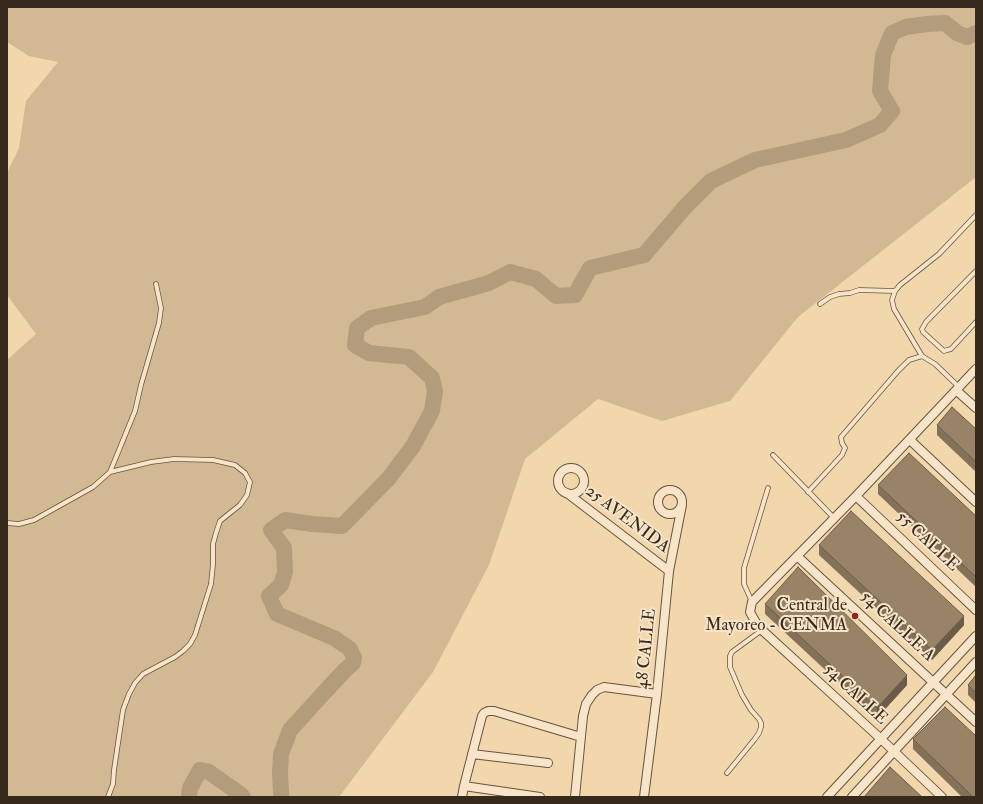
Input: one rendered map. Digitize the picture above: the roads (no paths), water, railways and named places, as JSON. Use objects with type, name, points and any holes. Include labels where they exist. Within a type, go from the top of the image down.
[{"type":"street","points":[[752,602],[910,440],[976,369]]},
{"type":"street","points":[[958,389],[976,408]]},
{"type":"street","points":[[910,440],[976,502]]},
{"type":"street","name":"25 AVENIDA","points":[[567,493],[670,571]]},
{"type":"street","name":"55 CALLE","points":[[856,496],[976,610]]},
{"type":"street","name":"48 CALLE","points":[[644,797],[670,571],[682,505]]},
{"type":"street","name":"54 CALLE A","points":[[797,556],[976,722]]},
{"type":"street","name":"54 CALLE","points":[[752,602],[750,612],[762,630],[942,797]]},
{"type":"street","points":[[827,797],[976,636]]},
{"type":"street","points":[[852,797],[976,662]]},
{"type":"street","points":[[576,797],[583,716],[586,704],[592,695],[597,690],[604,687],[657,694]]},
{"type":"street","points":[[462,797],[472,754],[484,713],[494,711],[581,737]]},
{"type":"street","points":[[472,754],[548,764]]},
{"type":"street","points":[[464,786],[540,797]]},
{"type":"lane","points":[[958,389],[935,364],[922,356],[894,308],[892,300],[895,291],[900,285],[939,254],[976,215]]},
{"type":"lane","points":[[976,270],[926,322],[922,329],[923,332],[944,351],[950,349],[976,322]]},
{"type":"lane","points":[[7,524],[19,524],[34,520],[93,487],[110,472],[136,411],[141,385],[159,324],[161,308],[156,284]]},
{"type":"lane","points":[[820,304],[830,297],[859,290],[895,291]]},
{"type":"lane","points":[[808,492],[842,455],[845,448],[841,437],[909,360],[922,356]]},
{"type":"lane","points":[[772,455],[834,519]]},
{"type":"lane","points":[[108,797],[113,784],[123,710],[129,694],[135,683],[143,674],[175,657],[190,644],[195,635],[211,584],[213,544],[220,521],[248,495],[250,482],[245,473],[235,465],[213,460],[174,459],[151,462],[110,472]]},
{"type":"lane","points":[[752,602],[744,584],[744,568],[768,488]]},
{"type":"lane","points":[[727,773],[754,740],[761,727],[759,719],[751,710],[740,690],[730,667],[730,656],[732,652],[762,630]]},
{"type":"waterway","points":[[281,797],[281,754],[290,730],[353,663],[354,658],[350,649],[334,638],[277,614],[269,596],[281,585],[285,572],[284,548],[271,530],[285,520],[342,526],[389,478],[413,446],[432,411],[435,391],[432,378],[409,357],[369,353],[355,345],[357,328],[371,318],[425,307],[439,297],[489,283],[510,272],[536,279],[556,296],[575,295],[590,268],[644,255],[685,207],[711,181],[755,160],[846,140],[880,125],[892,111],[880,91],[883,55],[892,33],[906,27],[945,23],[957,33],[967,37],[976,33]]},
{"type":"waterway","points":[[189,797],[190,788],[200,770],[209,772],[243,797]]},
{"type":"place","name":"Central de Mayoreo - CENMA","points":[[855,616]]}]
